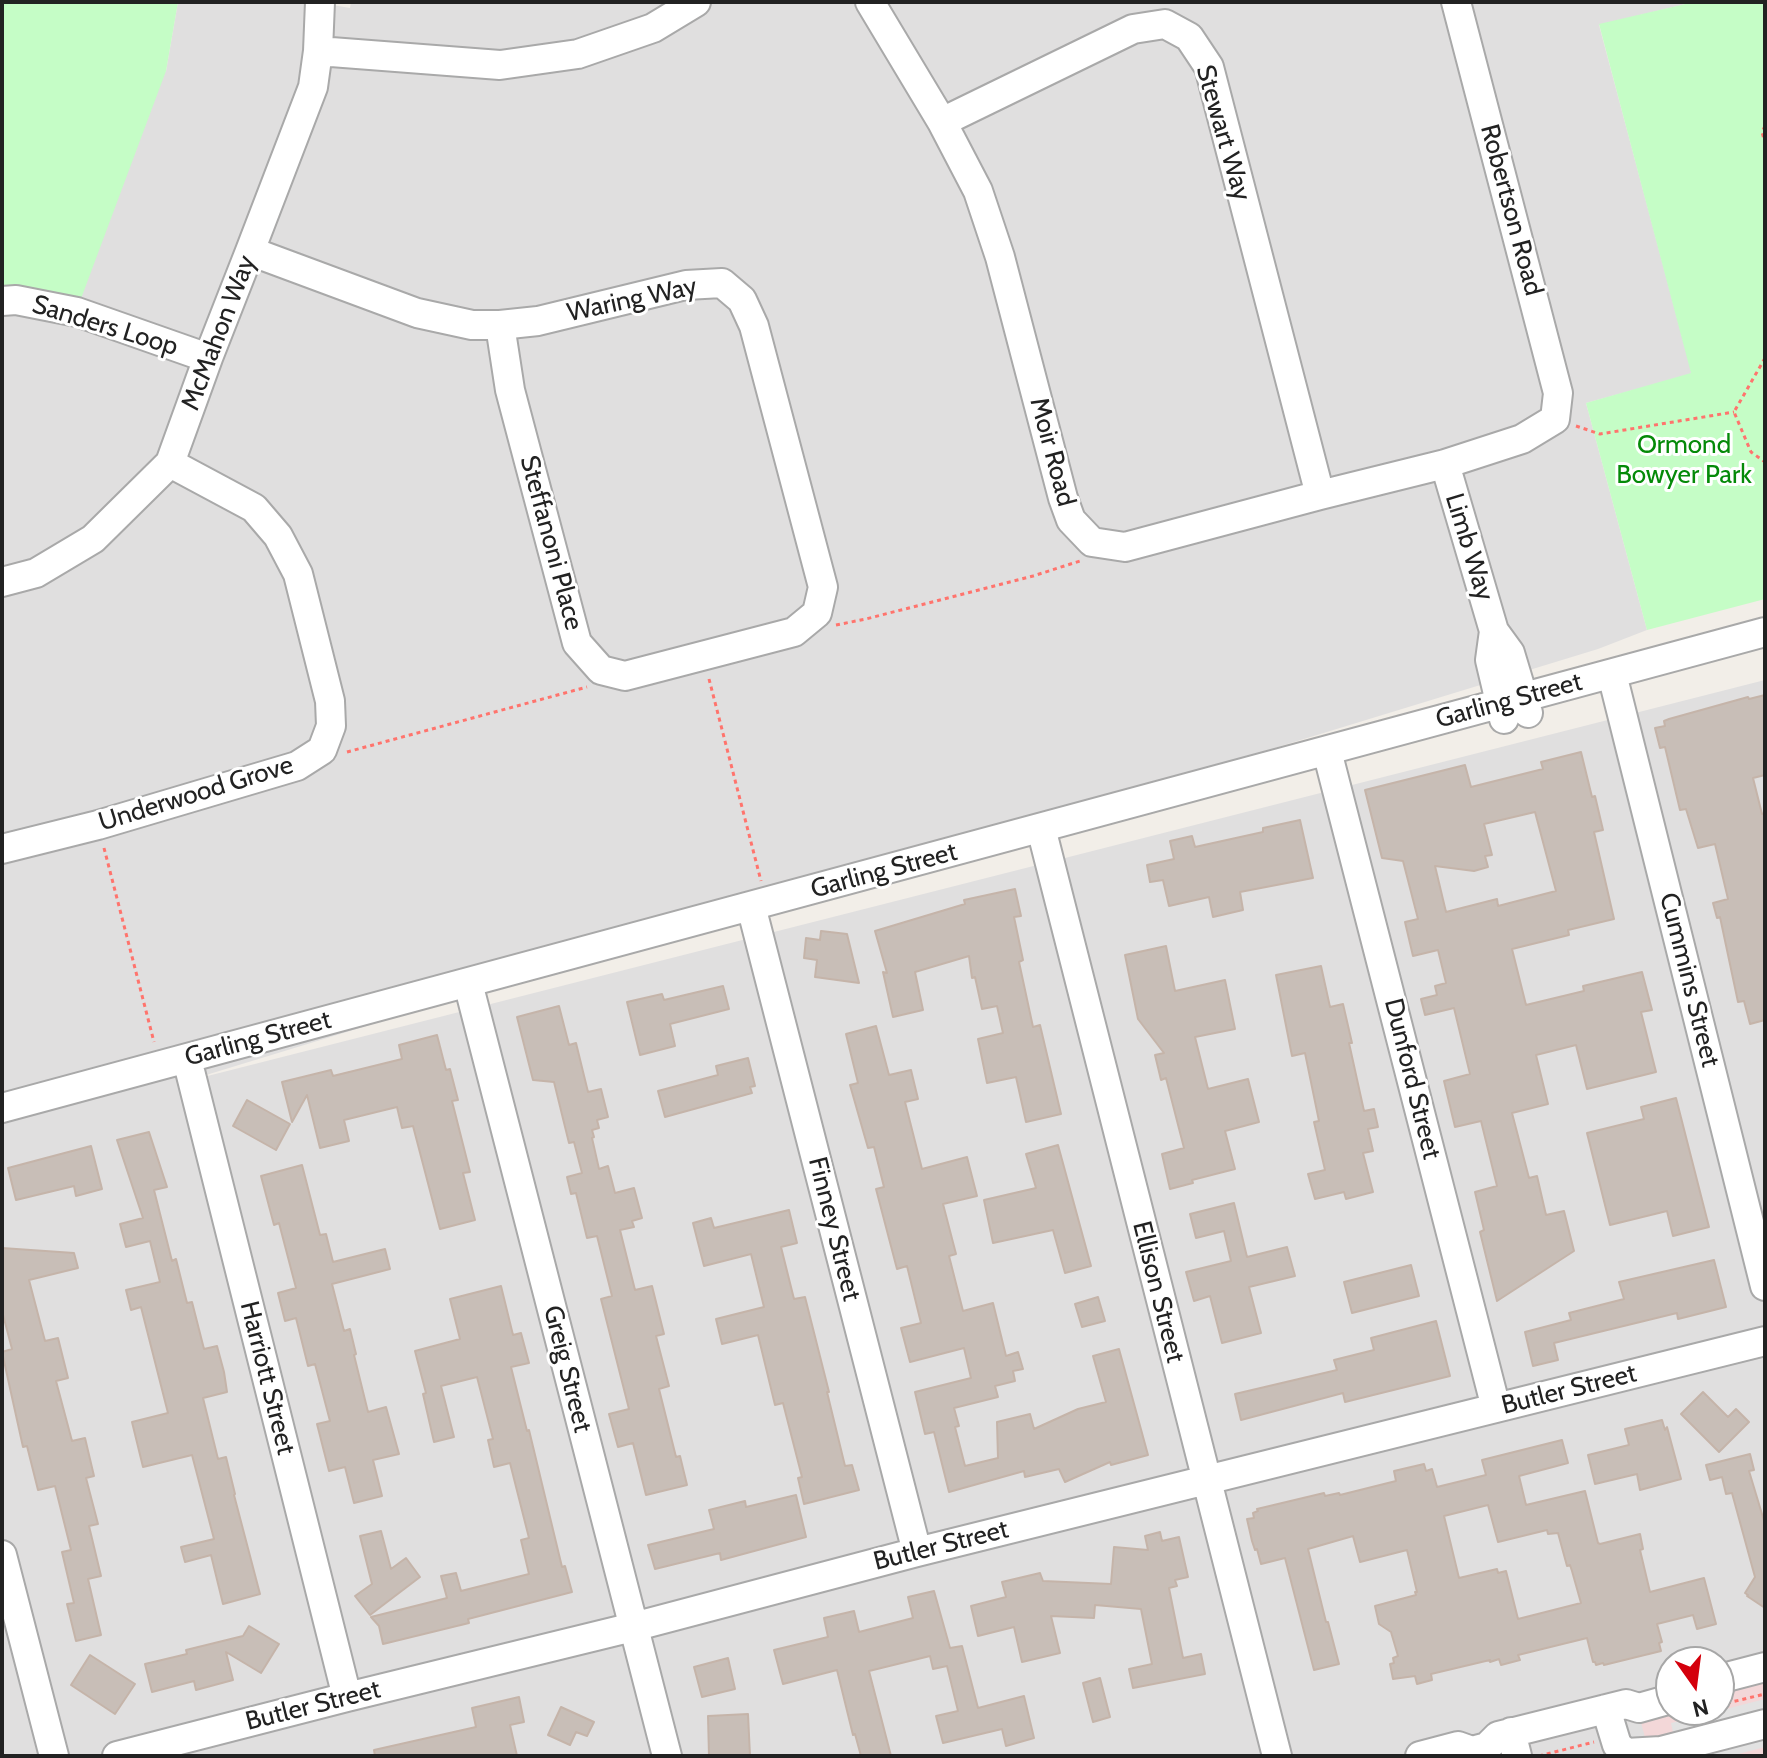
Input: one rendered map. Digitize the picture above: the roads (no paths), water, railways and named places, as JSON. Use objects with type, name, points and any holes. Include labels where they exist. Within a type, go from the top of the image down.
[{"type":"street","name":"McMahon Way","points":[[2,582],[36,573],[93,539],[170,463],[313,87],[320,2]]},
{"type":"street","points":[[318,51],[500,65],[578,54],[653,28],[696,2]]},
{"type":"street","name":"Moir Road","points":[[870,2],[942,122],[978,191],[996,243],[1063,498],[1071,520],[1092,542],[1125,547],[1445,464],[1522,439],[1555,419]]},
{"type":"street","name":"Robertson Road","points":[[1456,2],[1558,393],[1555,419]]},
{"type":"street","name":"Stewart Way","points":[[942,122],[1133,29],[1165,24],[1189,37],[1209,67],[1320,495]]},
{"type":"street","name":"Waring Way","points":[[250,251],[417,313],[472,325],[538,321],[686,285],[722,283],[742,300],[754,326],[823,587],[827,619],[794,632],[703,656]]},
{"type":"street","name":"Sanders Loop","points":[[2,301],[16,300],[77,312],[208,358]]},
{"type":"street","name":"Steffanoni Place","points":[[500,325],[510,390],[577,643],[601,670],[625,676],[703,656]]},
{"type":"street","name":"Underwood Grove","points":[[2,849],[98,825],[297,766],[322,750],[331,726],[330,701],[298,574],[278,536],[254,508],[170,463]]},
{"type":"street","name":"Limb Way","points":[[1445,464],[1494,631],[1490,660],[1514,708]]},
{"type":"street","name":"Garling Street","points":[[1615,682],[1765,632]]},
{"type":"street","name":"Garling Street","points":[[2,1108],[188,1066],[756,906],[1043,836],[1514,708],[1615,682],[1765,651]]},
{"type":"street","name":"Cummins Street","points":[[1615,682],[1765,1286]]},
{"type":"street","name":"Dunford Street","points":[[1329,759],[1496,1408]]},
{"type":"street","name":"Ellison Street","points":[[1043,836],[1277,1756]]},
{"type":"street","name":"Finney Street","points":[[756,906],[917,1552]]},
{"type":"street","name":"Greig Street","points":[[470,989],[667,1756]]},
{"type":"street","name":"Garling Street","points":[[2,1122],[163,1079],[188,1066]]},
{"type":"street","name":"Harriott Street","points":[[188,1066],[347,1697]]},
{"type":"street","name":"Butler Street","points":[[117,1756],[633,1627],[917,1552],[1765,1341]]},
{"type":"street","points":[[2,1555],[54,1756]]},
{"type":"street","points":[[1735,1675],[1765,1667]]},
{"type":"street","points":[[1420,1756],[1458,1746],[1472,1751],[1508,1741],[1616,1706],[1633,1692],[1655,1686]]},
{"type":"street","points":[[1616,1706],[1639,1708],[1655,1704]]},
{"type":"street","points":[[1616,1706],[1638,1743],[1650,1753],[1765,1724]]},
{"type":"park label","name":"Ormond Bowyer Park","points":[[1684,460]]}]
